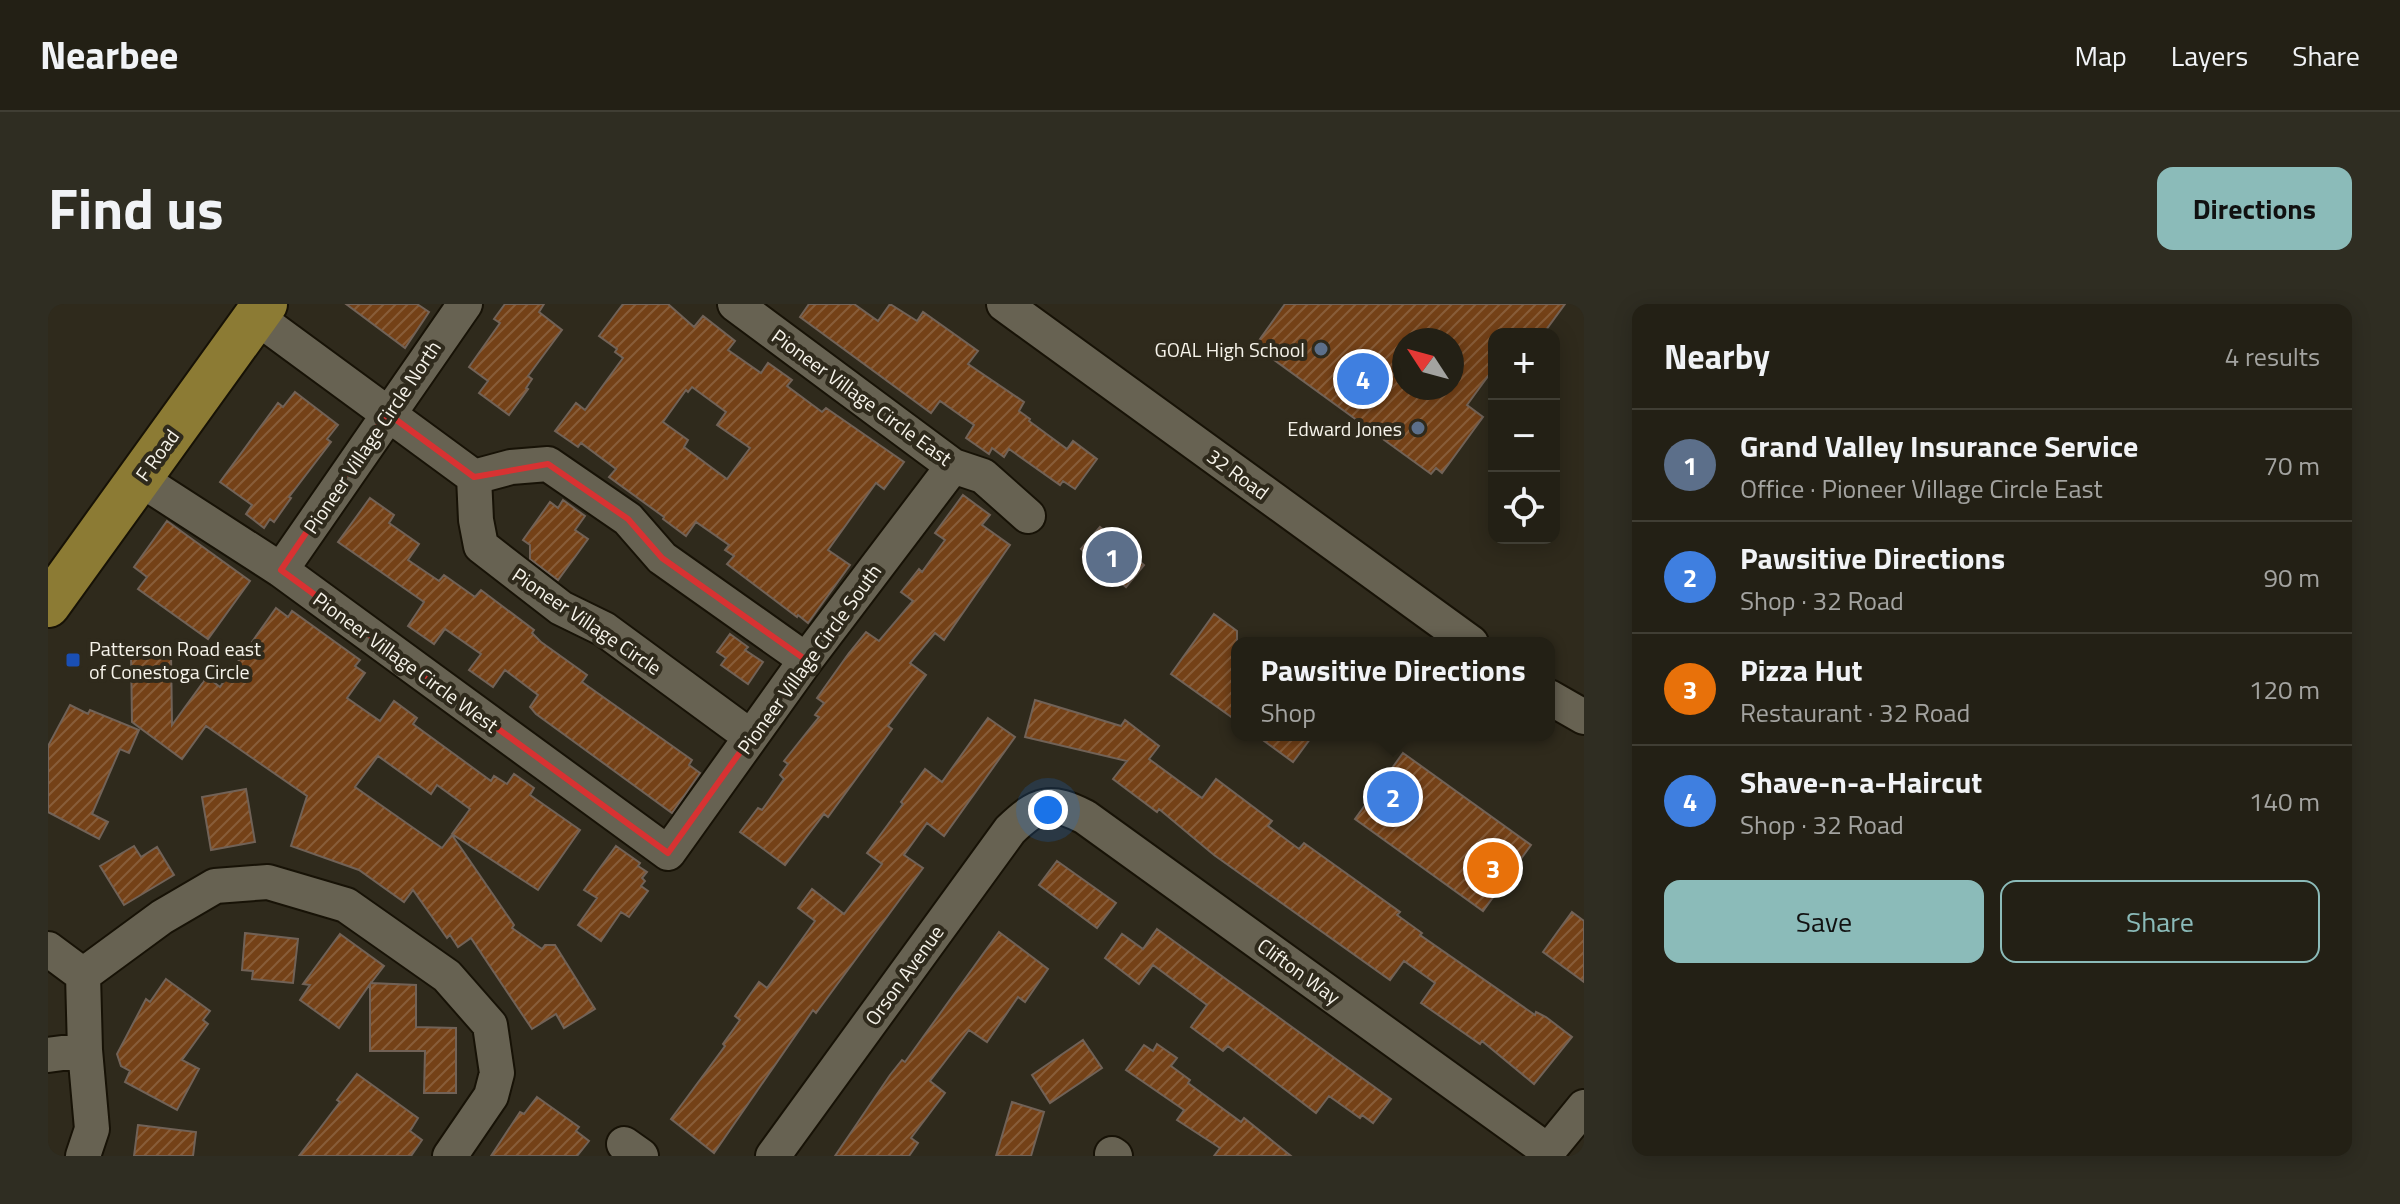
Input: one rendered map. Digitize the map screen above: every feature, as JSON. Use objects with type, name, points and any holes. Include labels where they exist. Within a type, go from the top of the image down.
[{"type":"main road","name":"F Road","points":[[48,605],[261,310]]},
{"type":"street","name":"Pioneer Village Circle North","points":[[281,570],[465,304]]},
{"type":"street","name":"Pioneer Village Circle East","points":[[735,304],[953,466],[983,476],[1028,516]]},
{"type":"street","name":"32 Road","points":[[1004,304],[1463,637]]},
{"type":"street","points":[[261,310],[387,413],[474,477],[511,467],[548,464],[628,519],[662,558],[806,660]]},
{"type":"street","name":"Pioneer Village Circle South","points":[[668,853],[806,660],[953,466]]},
{"type":"street","name":"Pioneer Village Circle","points":[[474,477],[481,546],[561,608],[604,629],[751,737]]},
{"type":"street","name":"Pioneer Village Circle West","points":[[140,479],[281,570],[668,853]]},
{"type":"street","points":[[1555,700],[1584,717]]},
{"type":"street","name":"Clifton Way","points":[[1045,805],[1064,806],[1085,817],[1546,1153]]},
{"type":"street","name":"Orson Avenue","points":[[773,1156],[1010,830],[1026,815],[1045,805]]},
{"type":"street","points":[[83,975],[162,917],[215,886],[268,882],[346,905],[447,976],[490,1025],[497,1073],[491,1096],[450,1156]]},
{"type":"street","points":[[48,949],[83,975]]},
{"type":"street","points":[[83,975],[92,1129],[83,1156]]},
{"type":"street","points":[[48,1055],[85,1050]]},
{"type":"street","points":[[1546,1153],[1584,1107]]},
{"type":"highlighted area","points":[[387,413],[474,477],[548,464],[628,519],[662,558],[806,660],[668,853],[281,570]]},
{"type":"building","points":[[346,304],[417,304],[429,312],[405,348]]},
{"type":"building","points":[[505,304],[544,304],[539,312],[562,330],[528,376],[532,379],[528,389],[509,415],[479,393],[488,381],[469,367],[500,323],[494,319]]},
{"type":"building","points":[[623,304],[668,304],[694,327],[703,316],[735,341],[728,350],[761,373],[768,363],[792,380],[787,386],[822,412],[826,408],[904,462],[884,489],[876,483],[828,550],[850,565],[808,623],[727,564],[734,556],[725,550],[729,545],[696,522],[686,536],[609,477],[616,469],[581,443],[578,447],[555,431],[576,403],[585,410],[623,358],[615,352],[617,349],[599,336]],"holes":[[[692,387],[726,412],[717,425],[750,448],[727,479],[684,447],[688,440],[663,422],[686,390],[688,392]]]},
{"type":"building","points":[[809,304],[854,304],[878,321],[890,304],[917,321],[923,312],[978,351],[968,364],[1024,402],[1019,411],[1029,421],[1067,449],[1073,441],[1097,459],[1075,489],[1063,481],[1060,485],[1009,449],[1004,457],[992,448],[989,454],[966,438],[974,425],[940,401],[931,413],[800,317]]},
{"type":"building","points":[[1285,304],[1565,304],[1547,328],[1488,328],[1488,376],[1467,405],[1483,417],[1442,473],[1436,468],[1431,474],[1255,346]]},
{"type":"building","points":[[295,392],[338,425],[327,439],[331,442],[274,522],[270,519],[264,528],[246,514],[252,505],[220,482],[278,403],[283,407]]},
{"type":"building","points":[[963,495],[990,515],[982,525],[1010,545],[944,640],[935,633],[910,663],[926,675],[888,726],[892,729],[828,817],[824,814],[785,865],[740,832],[758,808],[762,810],[784,779],[780,775],[788,764],[784,761],[819,717],[815,715],[824,703],[817,698],[849,653],[866,632],[879,641],[913,601],[901,592],[919,569],[922,572],[945,540],[935,533]]},
{"type":"building","points":[[370,498],[394,515],[389,523],[419,544],[408,560],[439,581],[444,575],[475,597],[481,590],[534,630],[532,633],[541,642],[587,675],[582,682],[692,760],[689,765],[700,773],[672,813],[536,714],[530,707],[538,695],[505,670],[493,687],[469,670],[481,654],[445,629],[434,644],[408,626],[424,602],[338,542]]},
{"type":"building","points":[[563,500],[585,516],[575,530],[588,539],[558,580],[530,559],[530,545],[523,540],[550,502],[558,508]]},
{"type":"building","points":[[167,521],[250,581],[208,639],[138,589],[147,577],[134,567]]},
{"type":"building","points":[[1100,527],[1144,565],[1126,587],[1081,549]]},
{"type":"building","points":[[276,608],[288,617],[292,611],[360,660],[355,666],[365,673],[347,698],[380,721],[394,701],[417,718],[413,724],[491,781],[494,776],[507,784],[514,774],[534,788],[530,795],[580,830],[538,890],[452,834],[470,809],[437,785],[431,794],[378,756],[355,787],[442,848],[452,835],[514,925],[512,928],[542,949],[545,945],[555,945],[595,1009],[564,1028],[556,1014],[532,1029],[471,938],[458,947],[450,935],[447,938],[413,890],[404,902],[359,870],[291,846],[307,796],[206,726],[182,759],[132,722],[131,652],[171,652],[172,725],[207,677],[220,687]]},
{"type":"building","points":[[1214,614],[1237,631],[1237,637],[1231,637],[1231,717],[1171,674]]},
{"type":"building","points":[[730,634],[748,647],[745,650],[763,662],[748,684],[721,665],[726,658],[717,652]]},
{"type":"building","points":[[1035,700],[1121,726],[1125,720],[1159,746],[1149,759],[1202,798],[1216,779],[1272,821],[1268,826],[1299,849],[1304,843],[1400,912],[1397,915],[1422,933],[1420,935],[1572,1037],[1534,1084],[1482,1041],[1480,1044],[1421,1003],[1435,983],[1404,961],[1390,980],[1214,855],[1159,809],[1157,812],[1113,779],[1127,761],[1025,737]]},
{"type":"building","points":[[70,705],[139,730],[129,753],[120,749],[92,814],[108,822],[99,839],[48,812],[48,746]]},
{"type":"building","points":[[988,718],[1015,737],[944,836],[927,823],[904,855],[923,868],[816,1013],[813,1010],[714,1153],[671,1119],[725,1046],[723,1044],[740,1020],[735,1016],[759,982],[767,988],[815,921],[798,908],[812,889],[844,914],[882,864],[867,853],[925,769],[942,782]]},
{"type":"building","points":[[1264,741],[1309,741],[1293,762]]},
{"type":"building","points":[[1403,753],[1531,845],[1483,911],[1355,819]]},
{"type":"building","points":[[246,789],[255,842],[211,850],[202,797]]},
{"type":"building","points":[[134,846],[141,857],[157,847],[174,875],[124,905],[100,866]]},
{"type":"building","points":[[616,846],[647,872],[641,886],[648,891],[629,917],[621,912],[601,941],[578,925],[597,898],[584,890]]},
{"type":"building","points":[[1057,861],[1116,903],[1097,928],[1039,885]]},
{"type":"building","points":[[1572,912],[1584,921],[1584,982],[1543,952]]},
{"type":"building","points":[[1157,929],[1391,1099],[1373,1123],[1362,1115],[1360,1118],[1329,1096],[1316,1113],[1228,1046],[1223,1051],[1191,1027],[1207,1005],[1153,965],[1139,984],[1105,958],[1122,934],[1143,949]]},
{"type":"building","points":[[999,932],[1048,969],[1025,1002],[1018,997],[987,1042],[969,1030],[930,1081],[945,1093],[911,1138],[918,1143],[909,1156],[835,1156],[890,1075],[902,1060],[905,1062]]},
{"type":"building","points":[[245,933],[298,939],[293,983],[252,979],[253,971],[242,970]]},
{"type":"building","points":[[340,934],[384,966],[371,983],[416,985],[416,1027],[456,1028],[456,1093],[424,1093],[425,1051],[370,1051],[370,984],[339,1028],[300,1000],[310,985],[303,984]]},
{"type":"building","points":[[166,979],[210,1011],[203,1020],[208,1024],[182,1060],[199,1069],[177,1110],[125,1082],[130,1071],[121,1066],[117,1054],[146,999],[150,1002]]},
{"type":"building","points":[[1083,1040],[1102,1068],[1050,1103],[1032,1075]]},
{"type":"building","points":[[1157,1044],[1177,1058],[1171,1066],[1190,1080],[1188,1083],[1241,1122],[1244,1118],[1291,1156],[1214,1156],[1220,1148],[1177,1120],[1184,1110],[1126,1070],[1144,1045],[1153,1051]]},
{"type":"building","points":[[357,1074],[418,1118],[410,1131],[422,1140],[411,1156],[299,1156],[340,1102],[337,1100]]},
{"type":"building","points":[[537,1097],[579,1127],[576,1131],[589,1141],[577,1156],[491,1156],[520,1112],[524,1114]]},
{"type":"building","points":[[1012,1102],[1044,1112],[1031,1156],[996,1156]]},
{"type":"building","points":[[138,1125],[196,1132],[193,1156],[134,1156]]},
{"type":"place","name":"GOAL High School","points":[[1321,349]]},
{"type":"place","name":"Shave-n-a-Haircut","points":[[1363,379]]},
{"type":"place","name":"Edward Jones","points":[[1418,428]]},
{"type":"place","name":"Grand Valley Insurance Service","points":[[1112,557]]},
{"type":"place","name":"Patterson Road east of Conestoga Circle","points":[[73,660]]},
{"type":"place","name":"Pawsitive Directions","points":[[1393,797]]},
{"type":"place","name":"Pizza Hut","points":[[1493,868]]}]
